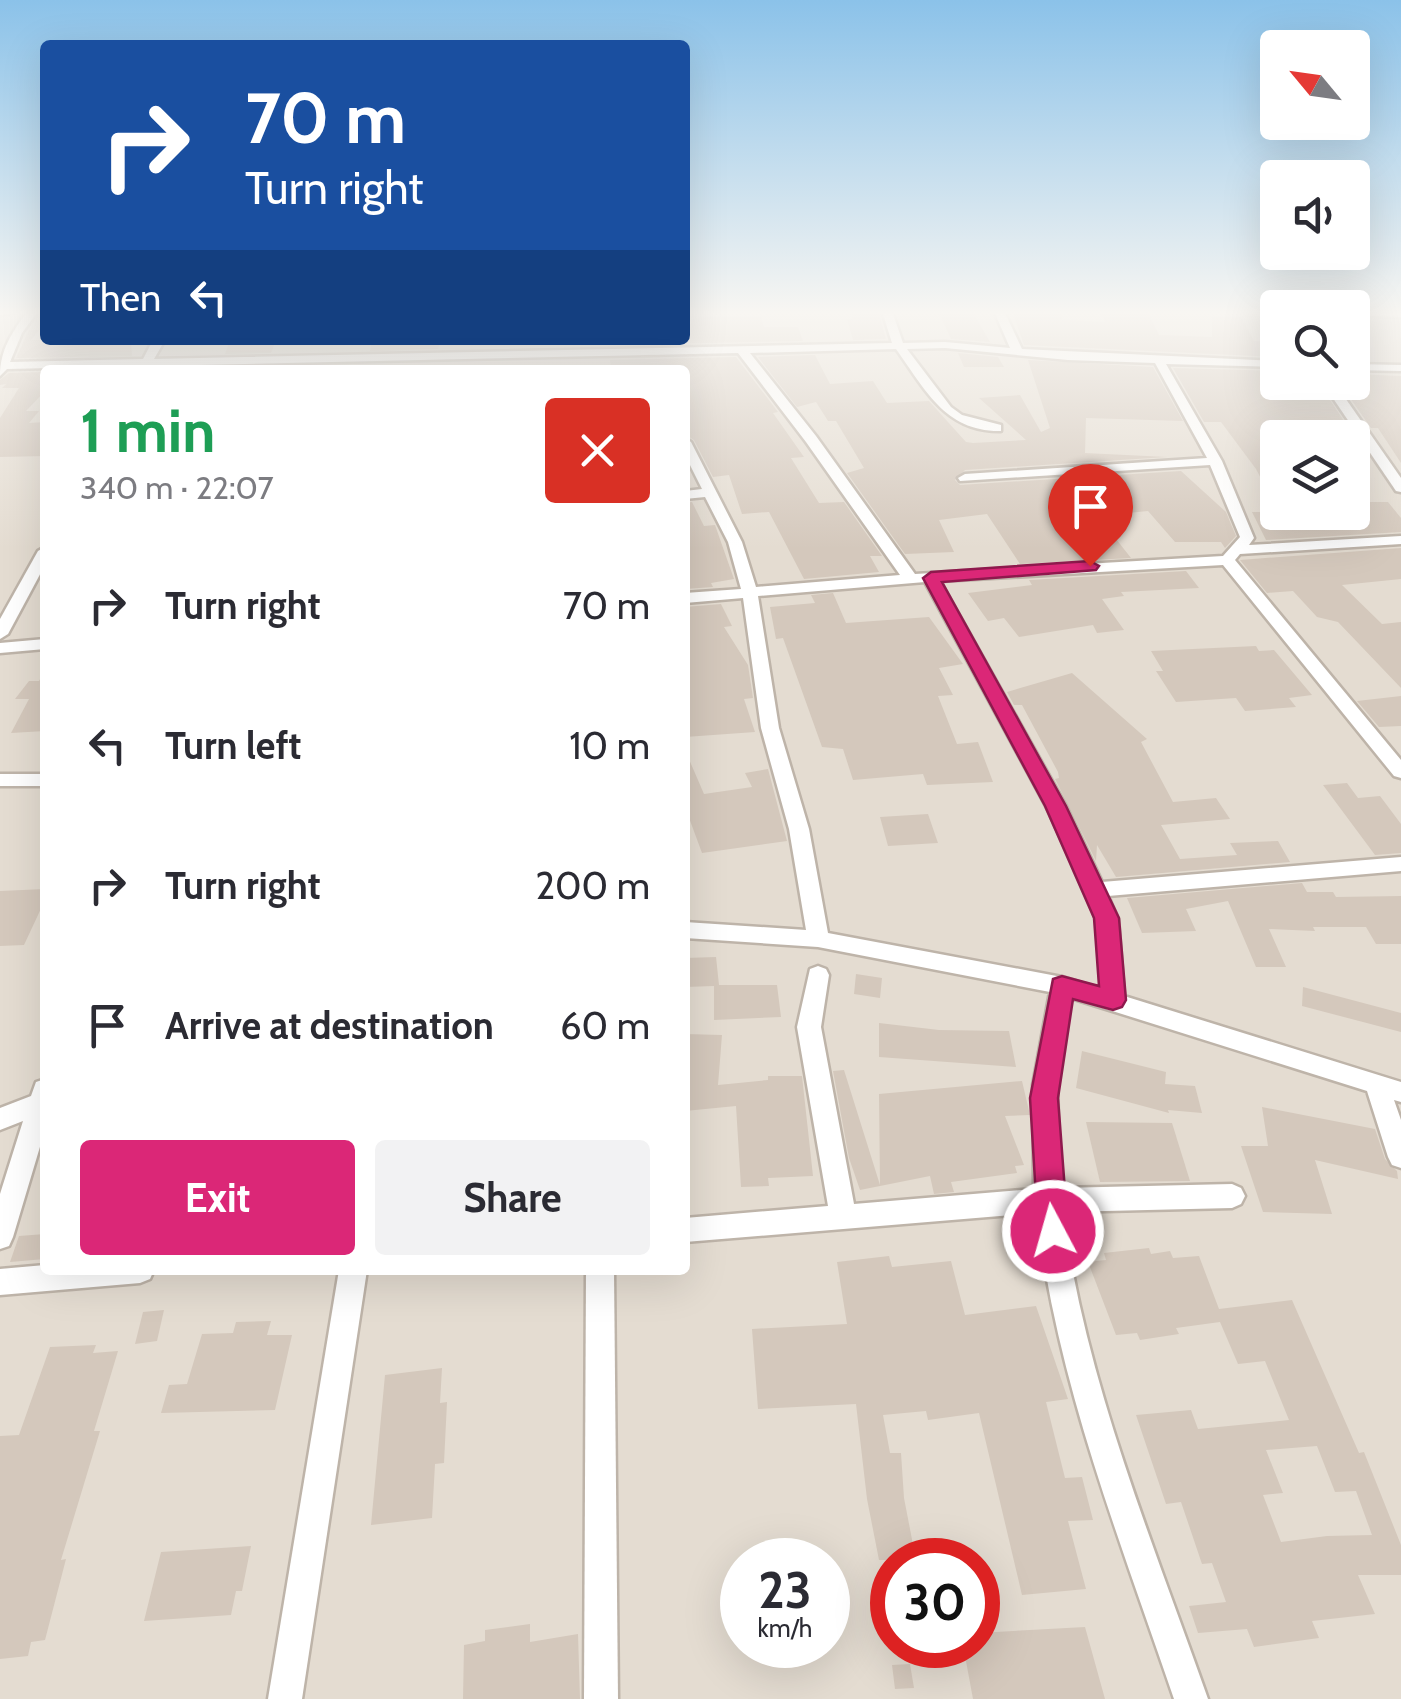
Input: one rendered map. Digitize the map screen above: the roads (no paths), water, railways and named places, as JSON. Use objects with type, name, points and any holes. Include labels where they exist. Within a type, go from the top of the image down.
[{"type":"street","points":[[773,390],[910,578]]},
{"type":"street","points":[[932,390],[958,418],[997,428]]},
{"type":"street","points":[[1175,390],[1215,461],[1247,538],[1232,555]]},
{"type":"street","points":[[1340,400],[1401,488]]},
{"type":"street","points":[[690,452],[735,542],[750,592],[770,728],[799,829],[818,938]]},
{"type":"street","points":[[965,478],[1215,461]]},
{"type":"street","points":[[690,494],[711,492]]},
{"type":"street","points":[[690,598],[1401,540]]},
{"type":"street","points":[[1232,555],[1401,772]]},
{"type":"street","points":[[0,634],[40,560]]},
{"type":"street","points":[[931,578],[1056,806],[1095,890],[1106,918],[1113,1000]]},
{"type":"street","points":[[0,648],[40,644]]},
{"type":"street","points":[[0,780],[40,780]]},
{"type":"street","points":[[1095,890],[1401,864]]},
{"type":"street","points":[[690,930],[818,938],[1062,986],[1389,1088],[1401,1157]]},
{"type":"street","points":[[818,976],[808,1027],[843,1217]]},
{"type":"street","points":[[1062,986],[1044,1098],[1049,1200],[1066,1310],[1191,1699]]},
{"type":"street","points":[[0,1119],[40,1100]]},
{"type":"street","points":[[0,1237],[40,1111]]},
{"type":"street","points":[[690,1230],[1049,1200],[1232,1196]]},
{"type":"street","points":[[0,1282],[82,1275]]},
{"type":"street","points":[[285,1699],[352,1275]]},
{"type":"street","points":[[600,1275],[601,1699]]}]
